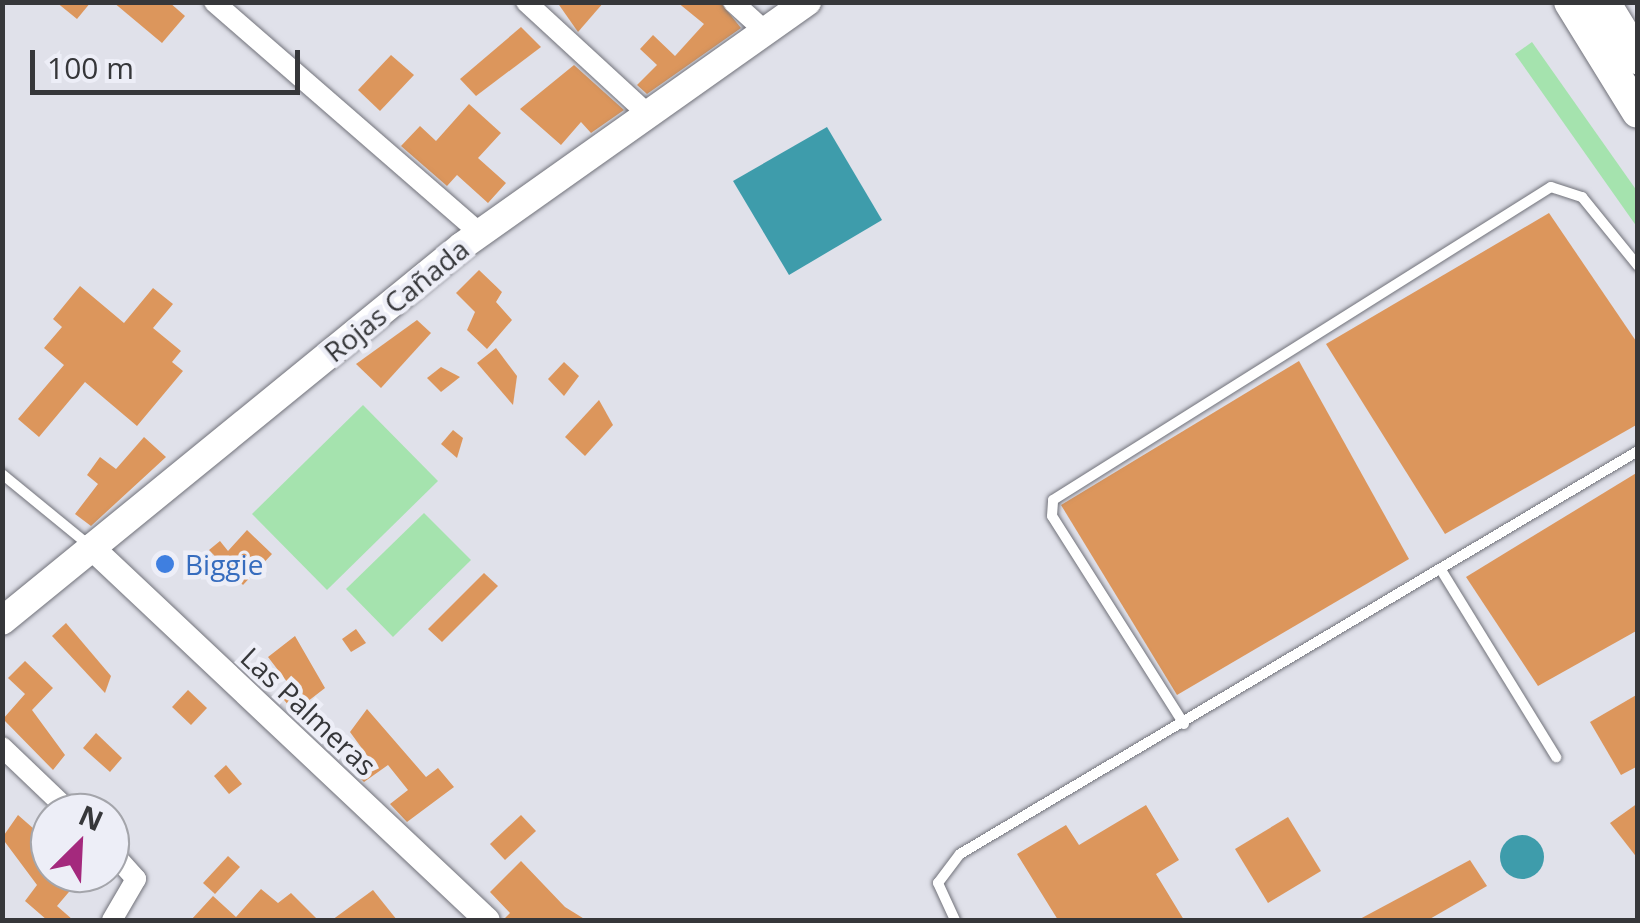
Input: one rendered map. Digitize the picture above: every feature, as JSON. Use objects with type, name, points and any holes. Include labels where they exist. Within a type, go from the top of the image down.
[{"type":"highway","points":[[1570,2],[1638,112]]},
{"type":"highway","points":[[1604,2],[1638,58]]},
{"type":"main road","name":"Rojas Cañada","points":[[2,621],[480,233],[807,2]]},
{"type":"street","points":[[214,2],[480,233]]},
{"type":"street","points":[[526,2],[649,115]]},
{"type":"street","points":[[732,2],[766,32]]},
{"type":"street","name":"Las Palmeras","points":[[90,546],[487,920]]},
{"type":"street","points":[[2,747],[50,793]]},
{"type":"street","points":[[120,918],[136,879],[130,872]]},
{"type":"lane","points":[[1184,724],[1052,516],[1052,500],[1551,187],[1582,197],[1638,266]]},
{"type":"lane","points":[[955,920],[938,883],[960,854],[1638,452]]},
{"type":"lane","points":[[2,474],[90,546]]},
{"type":"lane","points":[[1440,570],[1556,757]]},
{"type":"green space","points":[[1532,42],[1637,191],[1637,227],[1515,54]]},
{"type":"green space","points":[[363,405],[438,481],[327,590],[252,514]]},
{"type":"green space","points":[[424,513],[471,560],[393,637],[346,589]]},
{"type":"water","points":[[827,127],[882,220],[789,275],[733,181]]},
{"type":"water","points":[[1522,835],[1538,841],[1544,857],[1538,873],[1522,879],[1506,873],[1500,857],[1506,841]]},
{"type":"building","points":[[56,2],[91,2],[77,19]]},
{"type":"building","points":[[113,2],[169,2],[185,16],[162,43]]},
{"type":"building","points":[[557,2],[604,2],[578,32]]},
{"type":"building","points":[[677,2],[720,2],[741,28],[647,94],[637,85],[657,65],[640,49],[653,35],[675,56],[704,24]]},
{"type":"building","points":[[521,27],[541,47],[476,96],[460,79]]},
{"type":"building","points":[[391,55],[414,75],[380,111],[358,90]]},
{"type":"building","points":[[574,65],[624,110],[591,133],[581,122],[561,145],[520,109]]},
{"type":"building","points":[[469,104],[501,133],[478,158],[506,183],[488,203],[457,175],[447,186],[401,146],[420,126],[436,141]]},
{"type":"building","points":[[1549,213],[1638,344],[1638,424],[1445,534],[1326,344]]},
{"type":"building","points":[[479,270],[502,292],[496,302],[512,320],[487,349],[467,330],[475,312],[456,293]]},
{"type":"building","points":[[80,286],[124,323],[153,288],[173,304],[153,328],[181,351],[172,362],[183,371],[137,426],[85,382],[39,437],[18,419],[64,365],[44,348],[62,327],[53,319]]},
{"type":"building","points":[[417,320],[431,333],[381,388],[356,364]]},
{"type":"building","points":[[496,348],[517,376],[513,405],[477,363]]},
{"type":"building","points":[[1299,361],[1409,559],[1177,695],[1061,505]]},
{"type":"building","points":[[564,362],[579,376],[564,396],[548,379]]},
{"type":"building","points":[[441,367],[460,377],[441,392],[427,378]]},
{"type":"building","points":[[599,400],[613,425],[585,456],[565,437]]},
{"type":"building","points":[[453,430],[463,438],[457,458],[441,444]]},
{"type":"building","points":[[144,437],[166,457],[91,526],[75,514],[98,484],[87,475],[100,457],[116,469]]},
{"type":"building","points":[[1638,472],[1638,630],[1538,686],[1466,577]]},
{"type":"building","points":[[247,530],[272,554],[243,585],[209,550],[220,541],[228,551]]},
{"type":"building","points":[[484,573],[498,586],[442,642],[428,629]]},
{"type":"building","points":[[66,623],[111,676],[105,693],[52,636]]},
{"type":"building","points":[[356,629],[366,643],[351,652],[342,639]]},
{"type":"building","points":[[295,636],[325,688],[294,712],[280,695],[291,687],[268,657]]},
{"type":"building","points":[[25,661],[53,688],[32,710],[65,755],[53,770],[3,719],[25,694],[8,678]]},
{"type":"building","points":[[188,690],[207,708],[191,725],[172,707]]},
{"type":"building","points":[[1638,694],[1638,766],[1621,775],[1590,722]]},
{"type":"building","points":[[367,709],[426,777],[438,768],[454,787],[407,822],[390,804],[408,790],[388,765],[364,782],[352,770],[369,758],[350,732]]},
{"type":"building","points":[[96,733],[122,758],[110,772],[83,748]]},
{"type":"building","points":[[226,765],[242,784],[229,794],[214,776]]},
{"type":"building","points":[[1638,803],[1638,859],[1610,823]]},
{"type":"building","points":[[1146,805],[1179,860],[1156,874],[1184,920],[1058,920],[1017,854],[1066,825],[1079,845]]},
{"type":"building","points":[[18,815],[30,826],[30,876],[2,838]]},
{"type":"building","points":[[521,815],[536,831],[505,860],[490,844]]},
{"type":"building","points":[[1288,817],[1321,871],[1268,903],[1235,849]]},
{"type":"building","points":[[228,856],[240,867],[215,894],[203,883]]},
{"type":"building","points":[[1470,860],[1487,886],[1428,920],[1358,920]]},
{"type":"building","points":[[521,861],[565,907],[586,920],[503,920],[510,913],[490,892]]},
{"type":"building","points":[[261,889],[278,903],[291,893],[318,920],[191,920],[213,896],[236,917]]},
{"type":"building","points":[[373,890],[397,920],[332,920]]},
{"type":"building","points":[[31,893],[68,893],[57,906],[73,920],[47,920],[25,901]]},
{"type":"place","name":"Biggie","points":[[165,564]]}]
